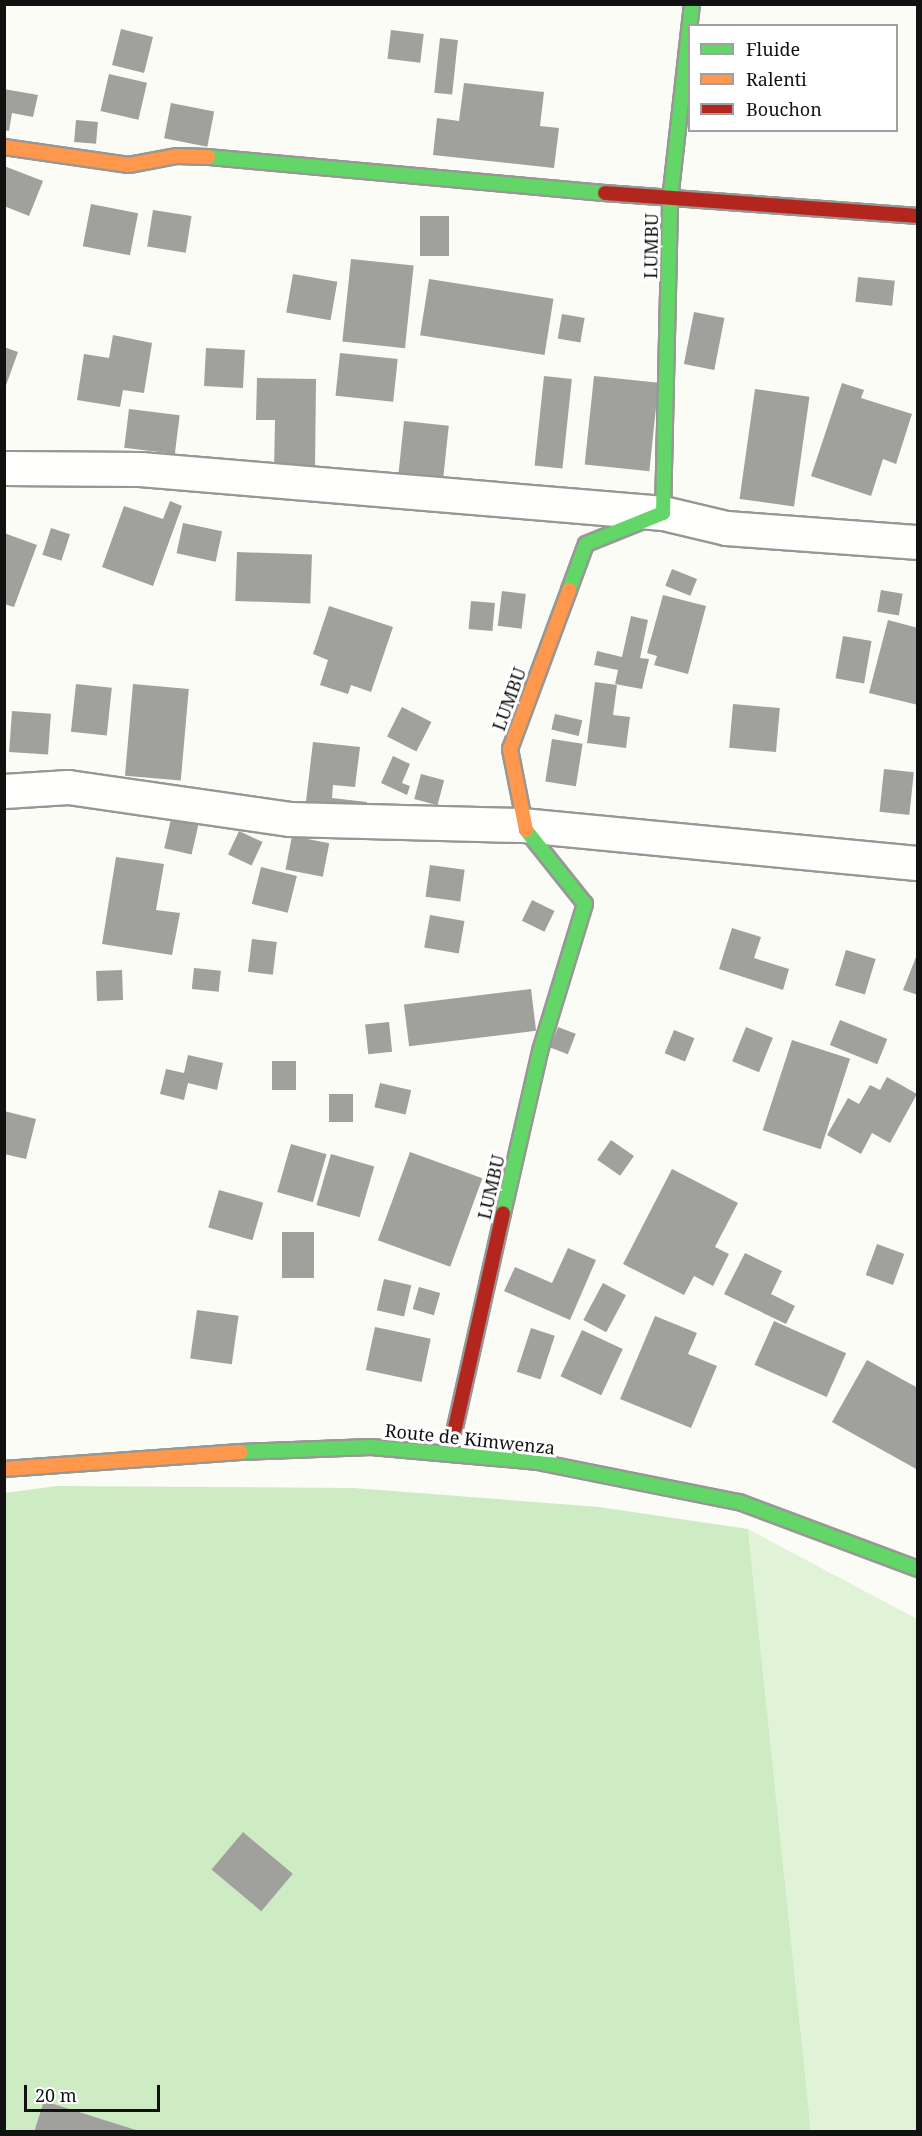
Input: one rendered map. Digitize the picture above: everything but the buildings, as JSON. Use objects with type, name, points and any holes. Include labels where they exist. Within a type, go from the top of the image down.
[{"type":"street","name":"LUMBU","points":[[690,24],[692,4]]},
{"type":"street","name":"LUMBU","points":[[455,1428],[540,1051],[585,904],[522,825],[510,749],[586,544],[663,513],[670,200],[688,40]]},
{"type":"street","points":[[4,147],[129,165],[177,156],[264,159],[670,200],[918,216]]},
{"type":"street","points":[[4,468],[140,469],[663,513],[726,528],[918,542]]},
{"type":"street","points":[[4,791],[68,787],[289,819],[522,825],[918,863]]},
{"type":"street","name":"Route de Kimwenza","points":[[4,1469],[201,1453],[371,1447],[538,1462],[739,1502],[918,1569]]},
{"type":"green space","points":[[57,1486],[354,1488],[599,1507],[748,1529],[811,2131],[5,2131],[4,1493]]},
{"type":"green space","points":[[748,1529],[917,1619],[917,2131],[811,2131]]},
{"type":"traffic: fast","points":[[690,24],[692,4]]},
{"type":"traffic: fast","points":[[569,590],[586,544],[663,513],[670,200],[688,40]]},
{"type":"traffic: fast","points":[[208,157],[605,193]]},
{"type":"traffic: fast","points":[[503,1213],[540,1051],[585,904],[526,830]]},
{"type":"traffic: fast","points":[[240,1452],[371,1447],[538,1462],[739,1502],[918,1569]]},
{"type":"traffic: slow","points":[[4,147],[129,165],[177,156],[208,157]]},
{"type":"traffic: slow","points":[[526,830],[510,749],[569,590]]},
{"type":"traffic: slow","points":[[4,1469],[240,1452]]},
{"type":"traffic: jam","points":[[605,193],[918,216]]},
{"type":"traffic: jam","points":[[455,1428],[503,1213]]}]
